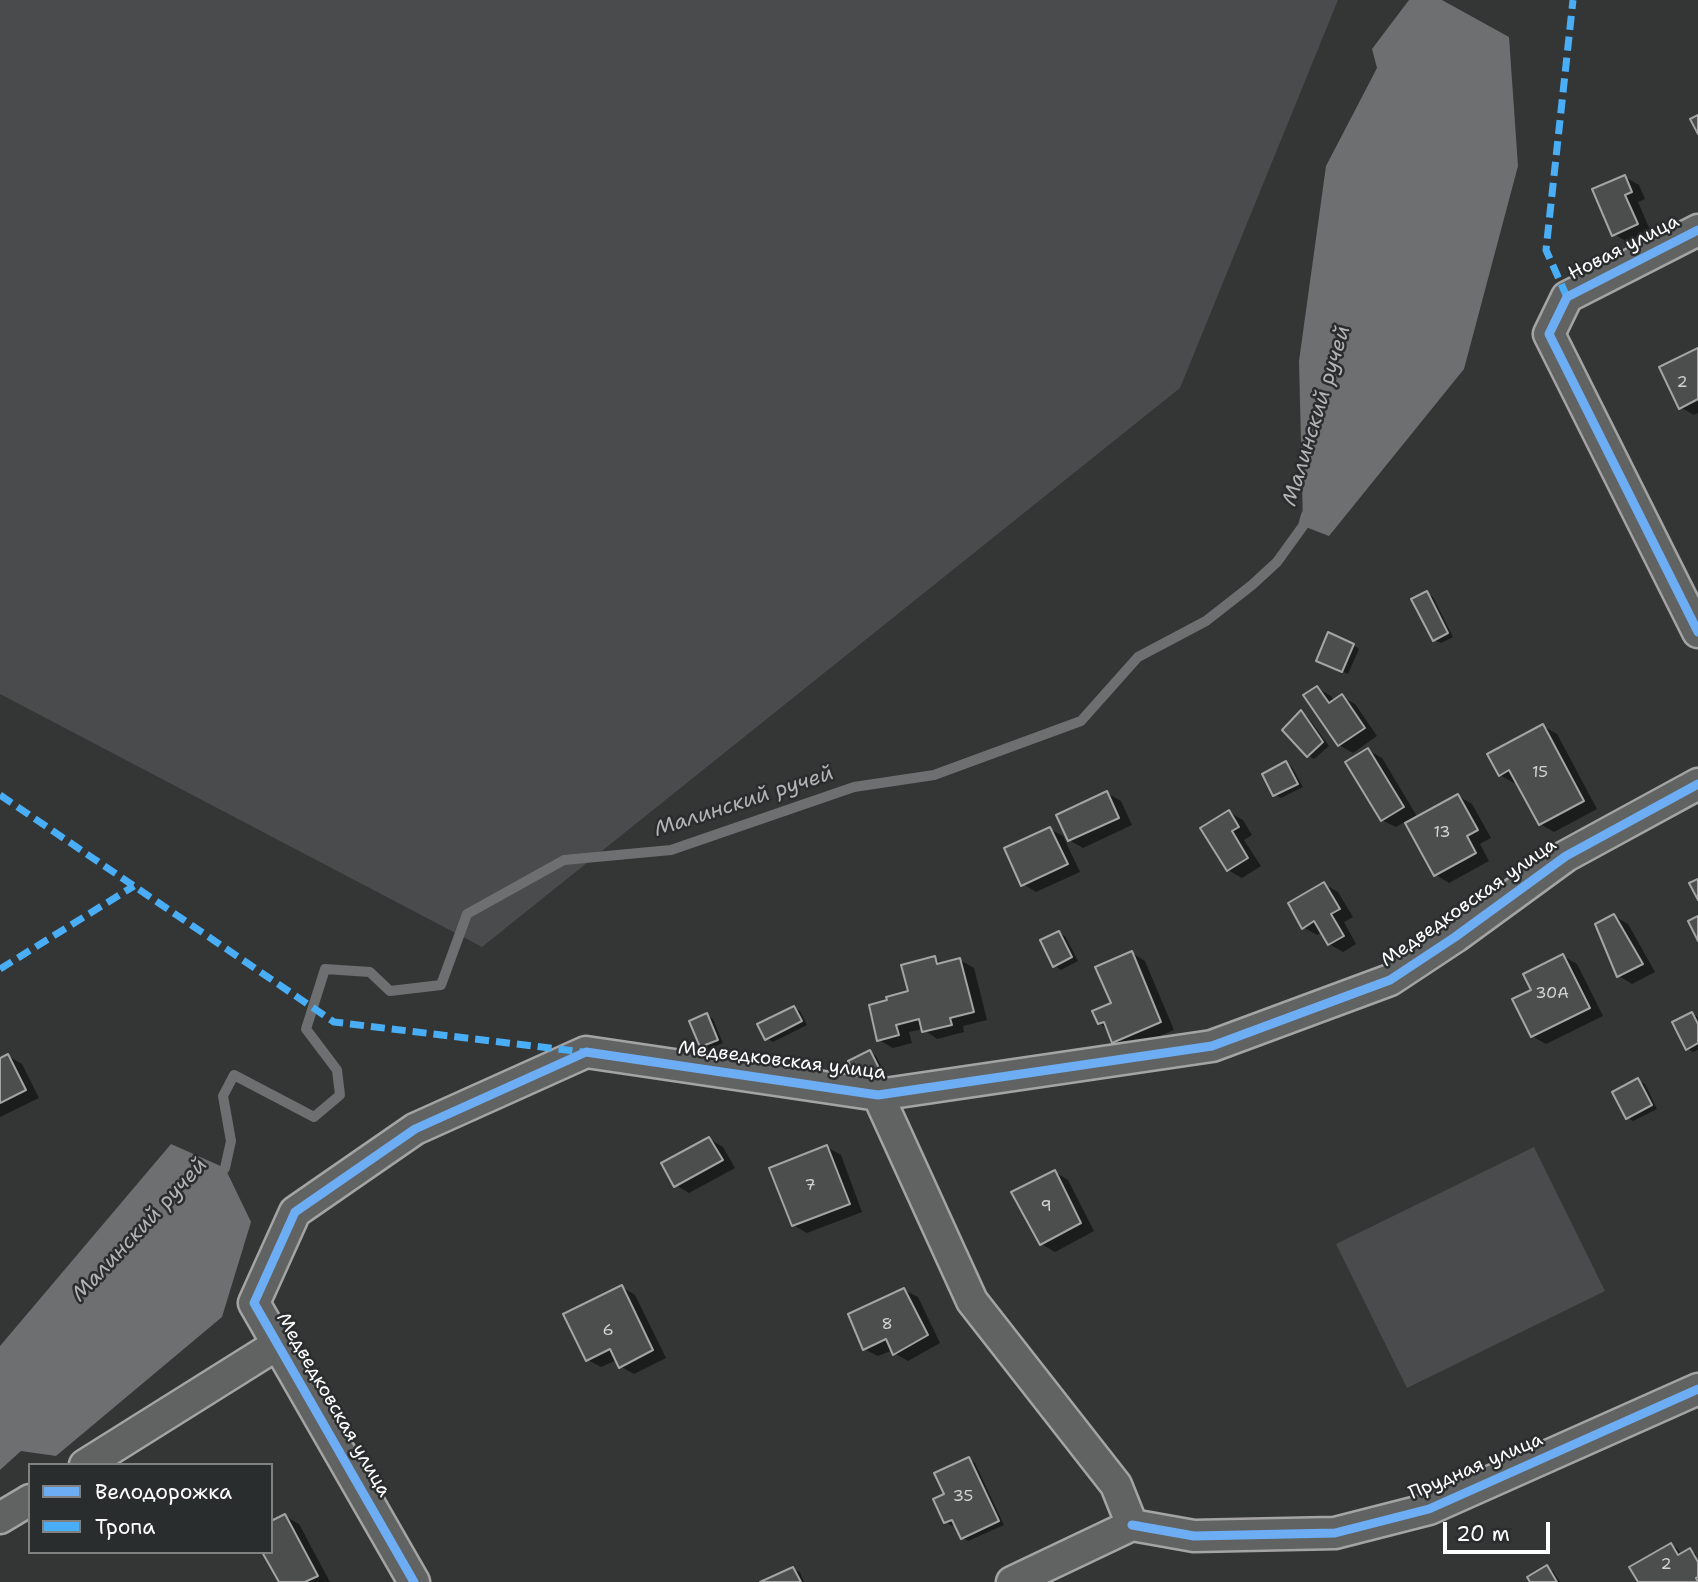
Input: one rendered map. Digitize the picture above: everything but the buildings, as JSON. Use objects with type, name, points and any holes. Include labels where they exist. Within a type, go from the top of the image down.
[{"type":"street","name":"Новая улица","points":[[1698,230],[1567,297],[1549,334],[1698,632]]},
{"type":"street","name":"Медведковская улица","points":[[414,1582],[254,1303],[295,1212],[415,1129],[586,1052],[878,1095],[1212,1045],[1390,980],[1455,937],[1566,856],[1698,784]]},
{"type":"street","points":[[878,1095],[972,1301],[1116,1485],[1132,1525],[1012,1582]]},
{"type":"street","name":"Медведковская улица","points":[[88,1463],[278,1344]]},
{"type":"street","name":"Прудная улица","points":[[1132,1525],[1194,1536],[1335,1533],[1429,1509],[1698,1389]]},
{"type":"street","points":[[0,1518],[28,1501]]},
{"type":"shaded area","points":[[0,0],[1338,0],[1180,388],[482,947],[0,694]]},
{"type":"shaded area","points":[[1534,1147],[1605,1291],[1407,1388],[1336,1244]]},
{"type":"water","points":[[1409,0],[1442,0],[1509,37],[1518,166],[1464,369],[1329,536],[1303,526],[1299,361],[1326,166],[1377,68],[1372,49]]},
{"type":"water","points":[[171,1144],[225,1168],[251,1222],[222,1317],[56,1456],[21,1451],[0,1470],[0,1346]]},
{"type":"waterway","name":"Малинский ручей","points":[[216,1178],[225,1168],[231,1141],[223,1096],[234,1075],[314,1117],[340,1095],[337,1070],[306,1029],[325,969],[370,972],[390,991],[441,985],[467,914],[564,860],[671,850],[854,787],[934,775],[1081,721],[1138,657],[1206,621],[1252,585],[1277,562],[1303,526],[1306,515]]},
{"type":"marked path","points":[[1567,297],[1546,250],[1573,0]]},
{"type":"marked path","points":[[0,795],[334,1022],[583,1052]]},
{"type":"marked path","points":[[0,969],[134,886]]},
{"type":"cycle path","points":[[1698,230],[1567,297],[1549,334],[1698,632]]},
{"type":"cycle path","points":[[414,1582],[254,1303],[295,1212],[415,1129],[586,1052],[878,1095],[1212,1046],[1390,980],[1455,937],[1566,856],[1698,784]]},
{"type":"cycle path","points":[[1132,1525],[1194,1536],[1335,1533],[1429,1509],[1698,1389]]}]
